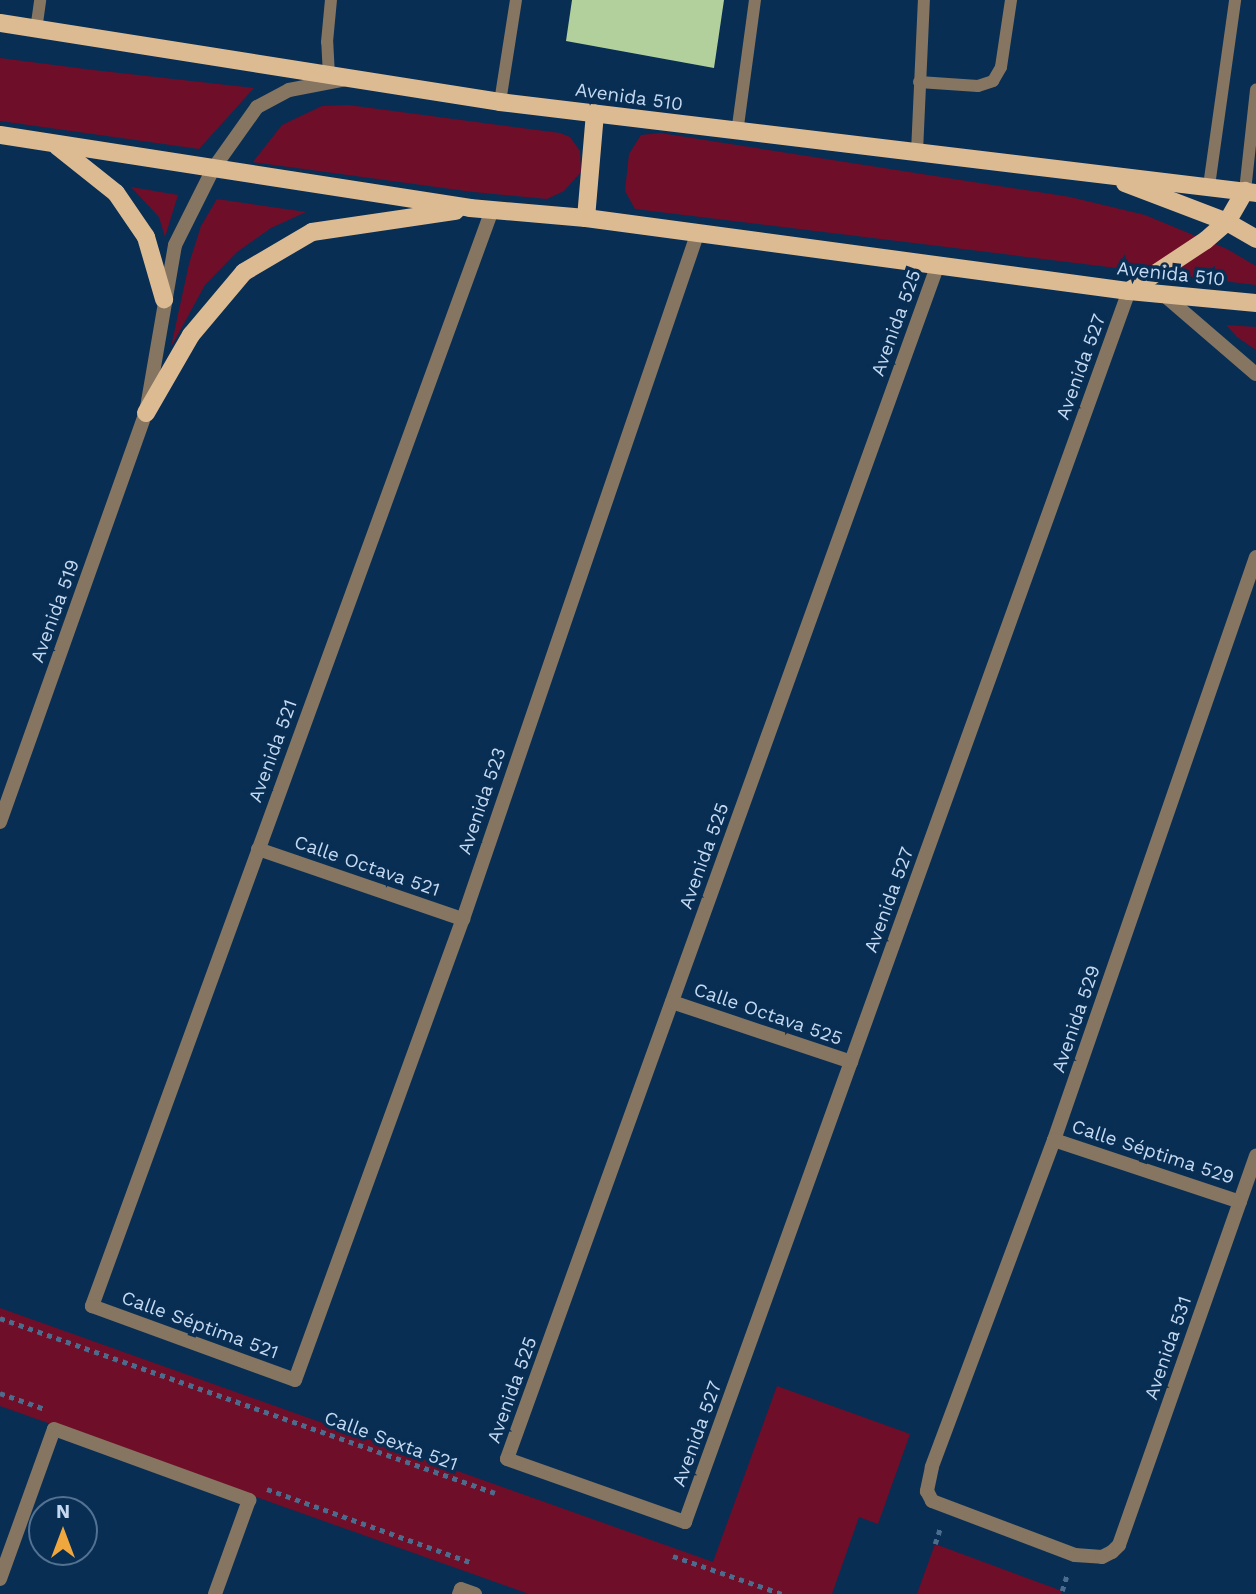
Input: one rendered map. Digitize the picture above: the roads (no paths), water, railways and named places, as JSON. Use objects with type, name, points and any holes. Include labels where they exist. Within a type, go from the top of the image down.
[{"type":"main road","name":"Avenida 510","points":[[0,23],[500,102],[737,133],[1251,192]]},
{"type":"main road","points":[[586,218],[595,113]]},
{"type":"main road","name":"Avenida 510","points":[[0,135],[470,208],[586,218],[937,267],[1164,295],[1256,303]]},
{"type":"main road","points":[[54,144],[116,194],[146,237],[164,299]]},
{"type":"main road","points":[[1098,173],[1227,222],[1256,239]]},
{"type":"main road","points":[[1129,291],[1183,257],[1227,222],[1251,192]]},
{"type":"main road","points":[[146,413],[191,335],[244,272],[312,232],[470,208]]},
{"type":"street","name":"Avenida 519","points":[[0,822],[146,413],[175,245],[213,169],[257,107],[289,90],[350,79]]},
{"type":"street","name":"Avenida 521","points":[[92,1306],[492,210]]},
{"type":"street","name":"Avenida 523","points":[[295,1380],[463,919],[698,232]]},
{"type":"street","name":"Avenida 525","points":[[685,1522],[508,1459],[937,267]]},
{"type":"street","name":"Avenida 527","points":[[685,1522],[1129,291]]},
{"type":"street","points":[[1164,295],[1256,374]]},
{"type":"street","name":"Avenida 529","points":[[1112,1552],[1102,1557],[1075,1555],[947,1508],[932,1501],[927,1491],[932,1467],[1054,1140],[1256,557]]},
{"type":"street","name":"Calle Octava 521","points":[[258,849],[463,919]]},
{"type":"street","name":"Calle Octava 525","points":[[672,1002],[851,1062]]},
{"type":"street","name":"Calle Séptima 529","points":[[1054,1140],[1240,1202]]},
{"type":"street","name":"Avenida 531","points":[[1112,1552],[1119,1545],[1256,1155]]},
{"type":"street","name":"Calle Séptima 521","points":[[92,1306],[295,1380]]},
{"type":"street","points":[[0,1579],[54,1429],[249,1500],[215,1594]]},
{"type":"lane","points":[[36,30],[40,0]]},
{"type":"lane","points":[[330,76],[327,42],[331,0]]},
{"type":"lane","points":[[500,102],[516,0]]},
{"type":"lane","points":[[737,133],[755,0]]},
{"type":"lane","points":[[917,152],[924,0]]},
{"type":"lane","points":[[919,82],[978,86],[993,81],[1001,67],[1011,0]]},
{"type":"lane","points":[[1209,186],[1235,0]]},
{"type":"lane","points":[[1251,192],[1256,90]]}]
